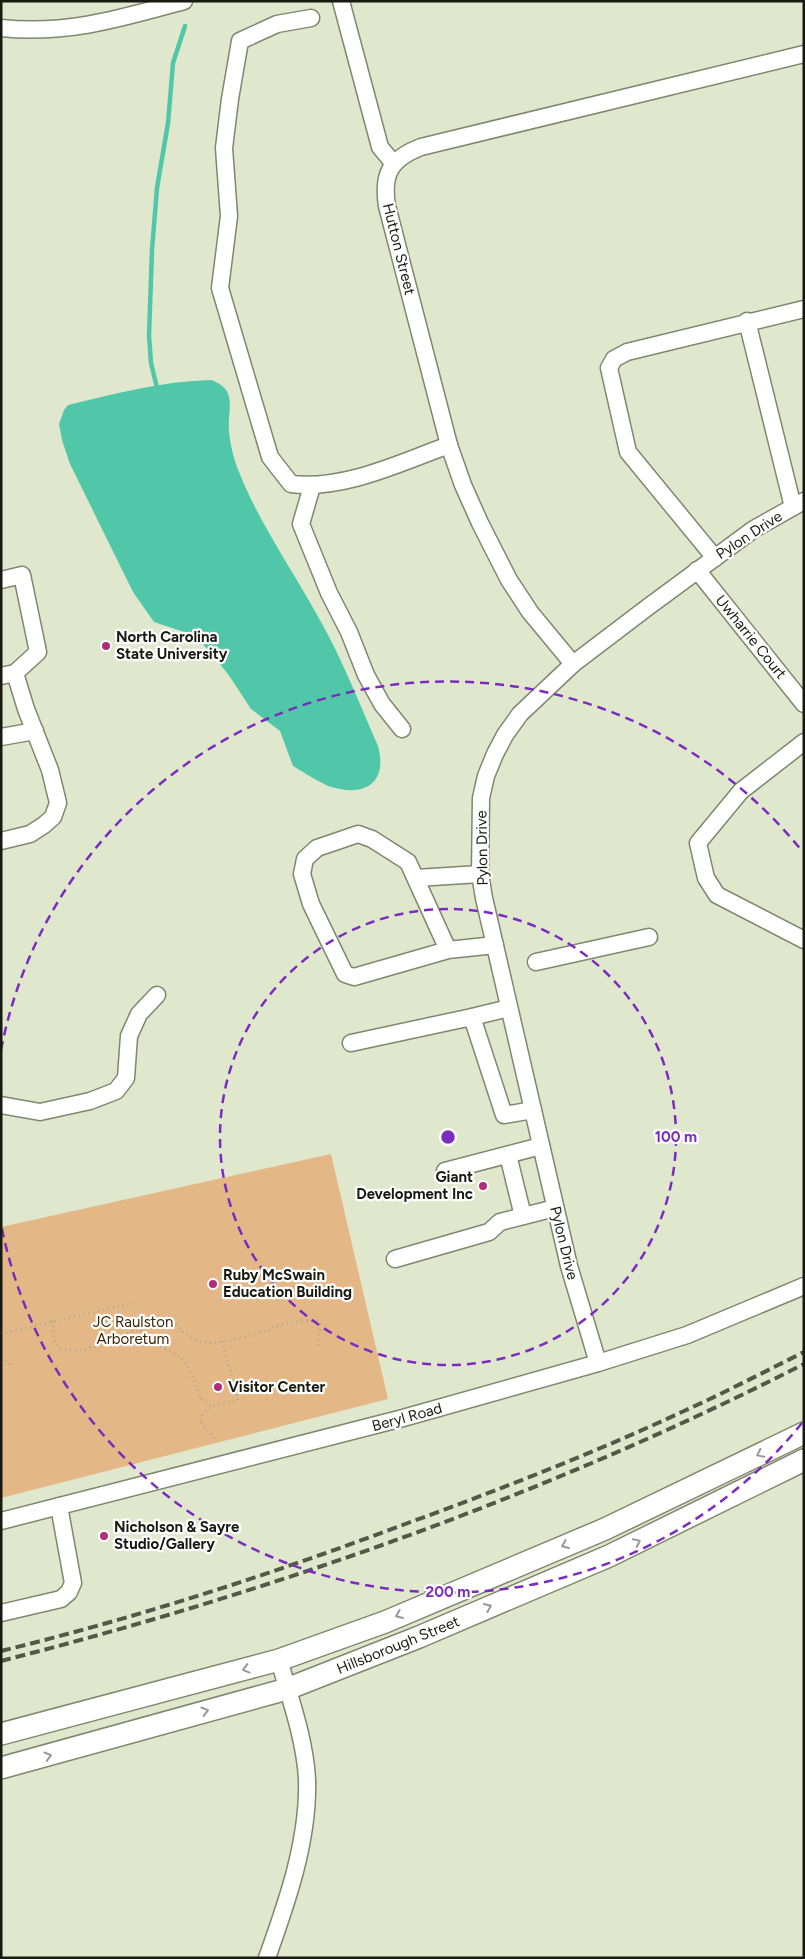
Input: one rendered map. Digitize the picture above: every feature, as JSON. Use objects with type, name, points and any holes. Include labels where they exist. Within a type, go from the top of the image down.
[{"type":"main road","name":"Hillsborough Street","points":[[1,1734],[278,1660],[385,1622],[605,1528],[804,1433]]},
{"type":"main road","name":"Hillsborough Street","points":[[1,1768],[287,1689],[419,1637],[609,1556],[804,1460]]},
{"type":"street","points":[[1,28],[41,30],[100,24],[184,1]]},
{"type":"street","points":[[341,1],[380,147],[394,164],[408,152],[421,147],[804,54]]},
{"type":"street","points":[[311,18],[277,24],[240,40],[224,148],[229,216],[220,288],[270,457],[291,484],[312,486],[360,476],[449,445]]},
{"type":"street","name":"Hutton Street","points":[[394,164],[386,178],[387,206],[449,445],[480,523],[509,580],[530,612],[573,664]]},
{"type":"street","points":[[715,558],[628,452],[609,368],[614,359],[627,352],[804,309]]},
{"type":"street","points":[[747,322],[798,504]]},
{"type":"street","points":[[312,486],[301,524],[329,593],[349,632],[366,675],[382,704],[402,729]]},
{"type":"street","name":"Pylon Drive","points":[[598,1363],[569,1266],[480,874],[481,798],[486,776],[495,754],[520,714],[573,664],[754,529],[798,504]]},
{"type":"street","name":"Uwharrie Court","points":[[697,570],[804,704]]},
{"type":"street","points":[[1,580],[22,575],[38,652],[8,675],[50,770],[58,803],[53,817],[44,825],[30,834],[1,841]]},
{"type":"street","points":[[1,737],[34,731]]},
{"type":"street","points":[[804,742],[741,791],[698,844],[706,878],[717,895],[804,940]]},
{"type":"street","points":[[448,950],[408,862],[372,839],[358,834],[317,848],[305,859],[302,874],[311,904],[346,974],[354,977],[448,950],[495,945]]},
{"type":"street","points":[[416,878],[480,874]]},
{"type":"street","points":[[536,962],[649,937]]},
{"type":"street","points":[[1,1106],[40,1112],[90,1101],[116,1091],[126,1078],[129,1036],[139,1014],[157,995]]},
{"type":"street","points":[[350,1043],[509,1008]]},
{"type":"street","points":[[472,1017],[504,1115],[533,1110]]},
{"type":"street","points":[[445,1171],[541,1146]]},
{"type":"street","points":[[508,1155],[523,1216]]},
{"type":"street","points":[[395,1259],[489,1232],[500,1222],[556,1208]]},
{"type":"street","name":"Beryl Road","points":[[1,1521],[403,1418],[598,1363],[687,1335],[804,1286]]},
{"type":"street","points":[[1,1613],[61,1598],[69,1592],[73,1583],[59,1506]]},
{"type":"street","points":[[267,1958],[290,1895],[305,1814],[307,1779],[301,1741],[278,1660]]},
{"type":"path","points":[[1,1334],[133,1303]]},
{"type":"path","points":[[52,1321],[54,1340],[60,1348],[76,1351],[97,1346],[129,1332],[162,1326],[173,1319],[180,1331],[193,1339],[209,1344],[300,1321],[318,1321],[320,1326],[318,1349]]},
{"type":"path","points":[[141,1331],[149,1341],[183,1359],[197,1387],[200,1398],[212,1406]]},
{"type":"path","points":[[215,1438],[199,1420],[203,1412],[212,1406],[238,1400],[222,1341]]},
{"type":"path","points":[[1,1358],[13,1366]]},
{"type":"green space","name":"JC Raulston Arboretum","points":[[331,1154],[388,1399],[1,1498],[1,1227]]},
{"type":"water","points":[[211,380],[220,384],[225,389],[230,401],[229,431],[231,447],[247,492],[337,652],[378,746],[380,769],[371,784],[363,788],[343,790],[331,787],[293,766],[280,731],[251,709],[228,674],[203,644],[184,632],[154,622],[133,592],[70,464],[59,424],[68,405],[157,385]]},
{"type":"waterway","points":[[158,392],[151,363],[149,336],[152,250],[157,188],[168,123],[173,63],[185,26]]},
{"type":"railway","points":[[1,1651],[105,1624],[207,1593],[443,1510],[616,1441],[714,1397],[804,1352]]},
{"type":"railway","points":[[1,1661],[207,1603],[411,1535],[610,1455],[708,1411],[804,1364]]},
{"type":"place","name":"North Carolina State University","points":[[106,646]]},
{"type":"place","name":"Giant Development Inc","points":[[483,1186]]},
{"type":"place","name":"Ruby McSwain Education Building","points":[[213,1284]]},
{"type":"place","name":"Visitor Center","points":[[218,1387]]},
{"type":"place","name":"Nicholson & Sayre Studio/Gallery","points":[[104,1536]]}]
